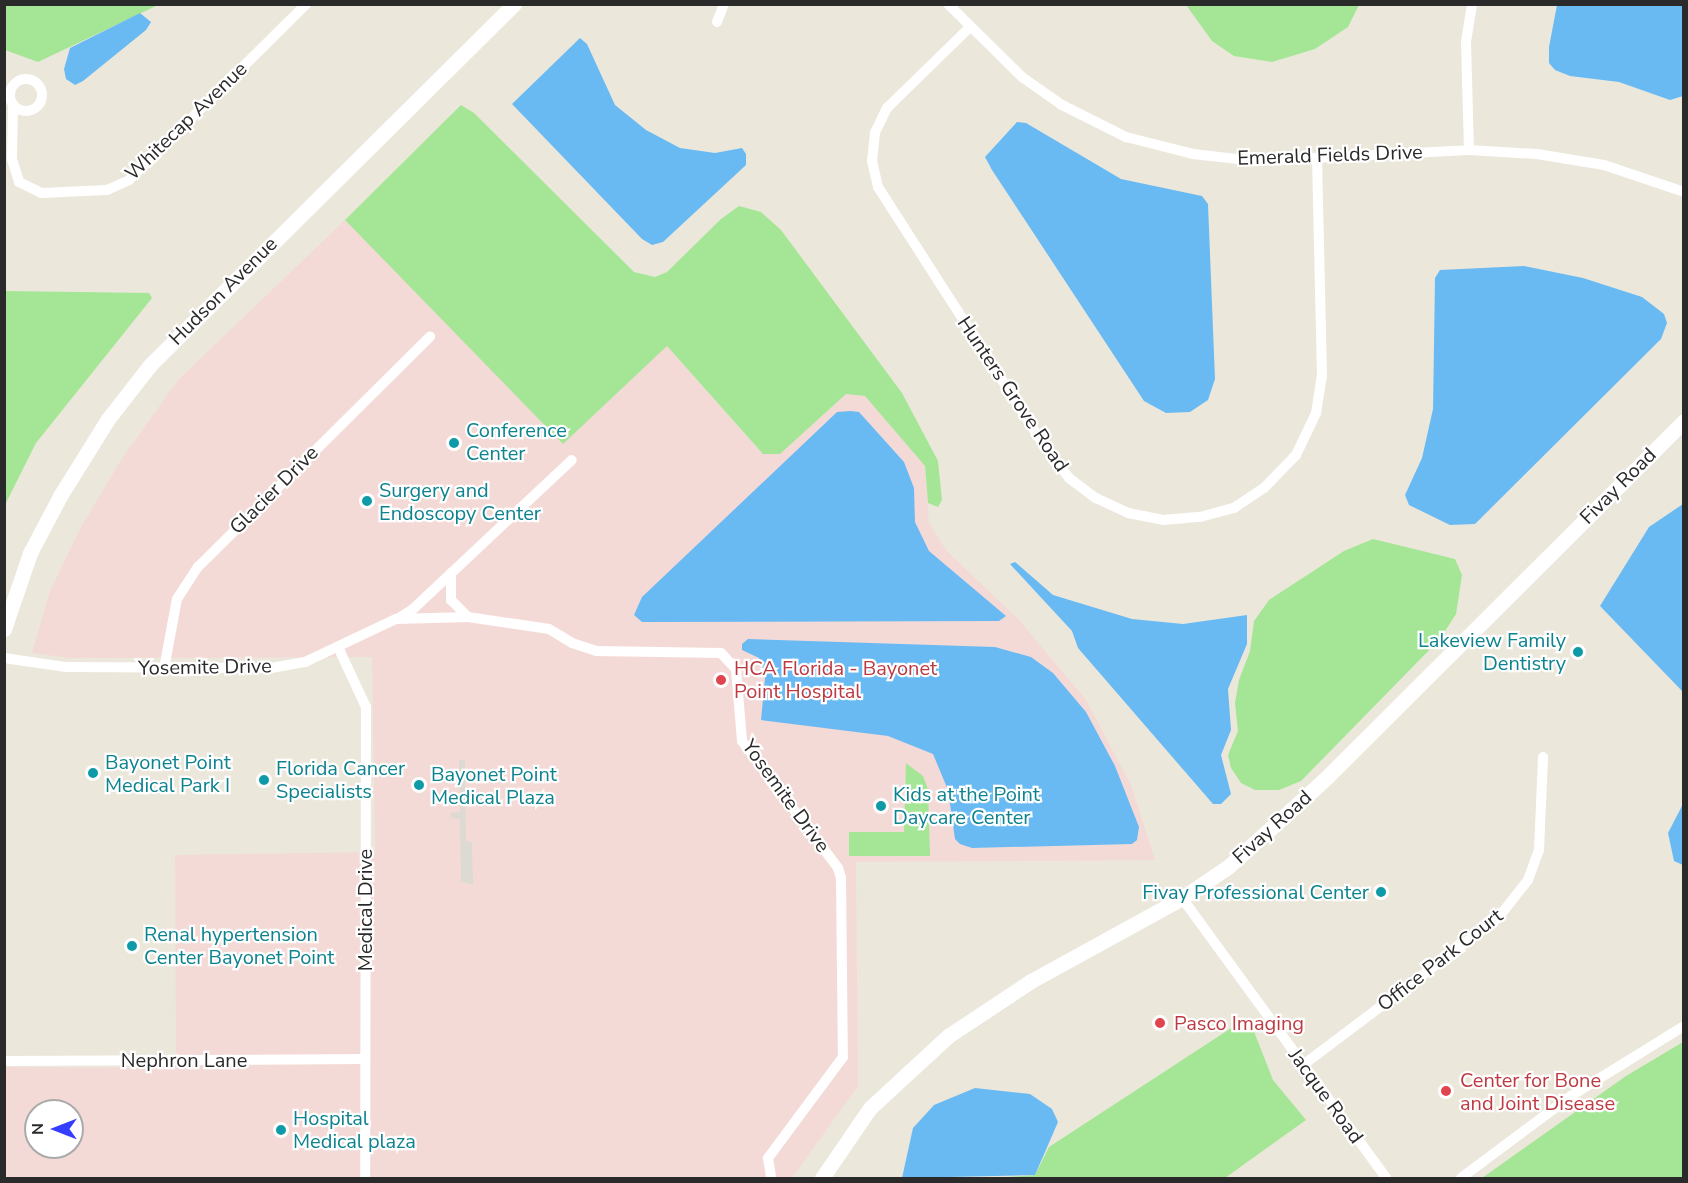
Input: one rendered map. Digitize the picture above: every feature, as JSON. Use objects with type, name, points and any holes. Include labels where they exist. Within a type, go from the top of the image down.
[{"type":"street","name":"Whitecap Avenue","points":[[13,105],[12,159],[20,182],[42,193],[107,190],[129,180],[306,4]]},
{"type":"street","name":"Hudson Avenue","points":[[4,629],[30,553],[60,496],[108,419],[150,365],[514,4]]},
{"type":"street","points":[[717,21],[724,4]]},
{"type":"street","name":"Emerald Fields Drive","points":[[948,4],[1022,77],[1062,105],[1126,137],[1193,154],[1244,160],[1317,159],[1469,150],[1537,154],[1604,165],[1683,192]]},
{"type":"street","points":[[1469,150],[1466,42],[1472,4]]},
{"type":"street","name":"Hunters Grove Road","points":[[970,27],[887,108],[875,133],[872,161],[878,187],[1037,435],[1069,478],[1096,498],[1128,513],[1163,520],[1200,518],[1234,508],[1264,488],[1296,455],[1316,413],[1322,377],[1317,159]]},
{"type":"street","name":"Glacier Drive","points":[[164,669],[177,599],[198,567],[430,337]]},
{"type":"street","name":"Fivay Road","points":[[822,1179],[870,1108],[948,1036],[1030,981],[1182,898],[1229,866],[1327,777],[1683,421]]},
{"type":"street","name":"Yosemite Drive","points":[[4,658],[66,666],[164,669],[272,668],[305,662],[396,620],[412,610],[572,460]]},
{"type":"street","points":[[451,573],[451,600],[468,617]]},
{"type":"street","name":"Yosemite Drive","points":[[396,620],[468,617],[549,628],[572,643],[596,651],[722,653],[736,669],[742,741],[838,868],[841,878],[843,1057],[768,1158],[771,1179]]},
{"type":"street","name":"Medical Drive","points":[[338,647],[366,708],[365,1179]]},
{"type":"street","name":"Office Park Court","points":[[1303,1065],[1498,918],[1528,880],[1539,850],[1544,757]]},
{"type":"street","name":"Jacque Road","points":[[1182,898],[1386,1179]]},
{"type":"street","points":[[1461,1179],[1571,1096],[1683,1026]]},
{"type":"street","name":"Nephron Lane","points":[[4,1061],[364,1059]]},
{"type":"shaded area","name":"HCA Florida - Bayonet Point Hospital","points":[[345,220],[380,255],[667,346],[757,448],[780,454],[846,394],[865,396],[925,466],[929,523],[946,550],[1020,621],[1086,700],[1131,785],[1155,860],[856,862],[858,1086],[792,1178],[5,1178],[5,1067],[176,1068],[175,855],[375,852],[372,657],[69,658],[32,653],[50,591],[81,527],[121,460],[178,380]]},
{"type":"shaded area","points":[[459,760],[465,760],[466,841],[472,842],[473,885],[461,881],[460,819],[451,818],[451,813],[460,812]]},
{"type":"green space","points":[[4,5],[158,5],[38,62],[5,50]]},
{"type":"green space","points":[[1186,5],[1359,5],[1348,27],[1315,49],[1272,62],[1234,56],[1212,41]]},
{"type":"green space","points":[[461,105],[474,113],[634,272],[655,277],[667,272],[721,219],[739,206],[761,212],[781,230],[902,393],[938,461],[942,500],[938,507],[928,503],[925,466],[865,396],[846,394],[780,454],[763,454],[667,346],[563,444],[345,220]]},
{"type":"green space","points":[[5,291],[149,293],[152,298],[36,443],[5,505]]},
{"type":"green space","points":[[1373,539],[1455,559],[1462,575],[1456,614],[1440,639],[1301,781],[1279,790],[1255,790],[1241,783],[1231,768],[1228,755],[1238,731],[1235,703],[1239,680],[1250,651],[1254,621],[1269,600],[1344,551]]},
{"type":"green space","points":[[906,763],[923,776],[928,789],[930,856],[849,856],[849,832],[904,832]]},
{"type":"green space","points":[[1242,1021],[1253,1029],[1273,1080],[1306,1120],[1225,1178],[995,1178],[1035,1175],[1049,1147]]},
{"type":"green space","points":[[1683,1042],[1683,1178],[1482,1178],[1626,1076]]},
{"type":"water","points":[[1557,5],[1683,5],[1683,96],[1670,100],[1619,82],[1570,76],[1555,70],[1549,63],[1549,47]]},
{"type":"water","points":[[140,13],[151,22],[146,30],[83,81],[75,85],[66,79],[64,69],[70,48]]},
{"type":"water","points":[[580,38],[587,44],[615,105],[646,130],[680,148],[715,153],[742,148],[746,154],[746,165],[663,242],[652,245],[642,239],[512,104]]},
{"type":"water","points":[[1017,122],[1026,123],[1121,179],[1202,196],[1208,204],[1215,379],[1208,400],[1190,412],[1166,413],[1144,401],[992,170],[985,157]]},
{"type":"water","points":[[1524,266],[1583,278],[1642,297],[1664,314],[1667,323],[1661,339],[1475,524],[1450,525],[1409,505],[1405,495],[1422,458],[1433,409],[1435,278],[1440,270]]},
{"type":"water","points":[[837,412],[859,412],[904,462],[914,488],[915,522],[929,551],[1006,616],[999,621],[642,622],[634,615],[642,597]]},
{"type":"water","points":[[1683,504],[1683,692],[1600,606],[1649,527]]},
{"type":"water","points":[[1015,562],[1053,595],[1132,619],[1183,624],[1247,615],[1247,644],[1228,689],[1231,730],[1221,755],[1231,794],[1221,804],[1213,804],[1078,648],[1072,631],[1010,564]]},
{"type":"water","points":[[748,639],[995,647],[1031,657],[1053,673],[1086,712],[1115,766],[1139,827],[1137,840],[1132,844],[972,848],[960,844],[955,839],[948,790],[933,754],[888,736],[761,720],[765,678],[759,658],[742,650],[742,644]]},
{"type":"water","points":[[1683,804],[1684,865],[1674,861],[1668,833]]},
{"type":"water","points":[[975,1088],[1030,1094],[1052,1109],[1058,1122],[1035,1175],[902,1178],[913,1128],[934,1105]]},
{"type":"place","name":"Conference Center","points":[[454,443]]},
{"type":"place","name":"Surgery and Endoscopy Center","points":[[367,501]]},
{"type":"place","name":"Lakeview Family Dentistry","points":[[1578,652]]},
{"type":"place","name":"HCA Florida - Bayonet Point Hospital","points":[[721,680]]},
{"type":"place","name":"Bayonet Point Medical Park I","points":[[93,773]]},
{"type":"place","name":"Florida Cancer Specialists","points":[[264,780]]},
{"type":"place","name":"Bayonet Point Medical Plaza","points":[[419,785]]},
{"type":"place","name":"Kids at the Point Daycare Center","points":[[881,806]]},
{"type":"place","name":"Fivay Professional Center","points":[[1381,892]]},
{"type":"place","name":"Renal hypertension Center Bayonet Point","points":[[132,946]]},
{"type":"place","name":"Pasco Imaging","points":[[1160,1023]]},
{"type":"place","name":"Center for Bone and Joint Disease","points":[[1446,1091]]},
{"type":"place","name":"Hospital Medical plaza","points":[[281,1130]]}]
